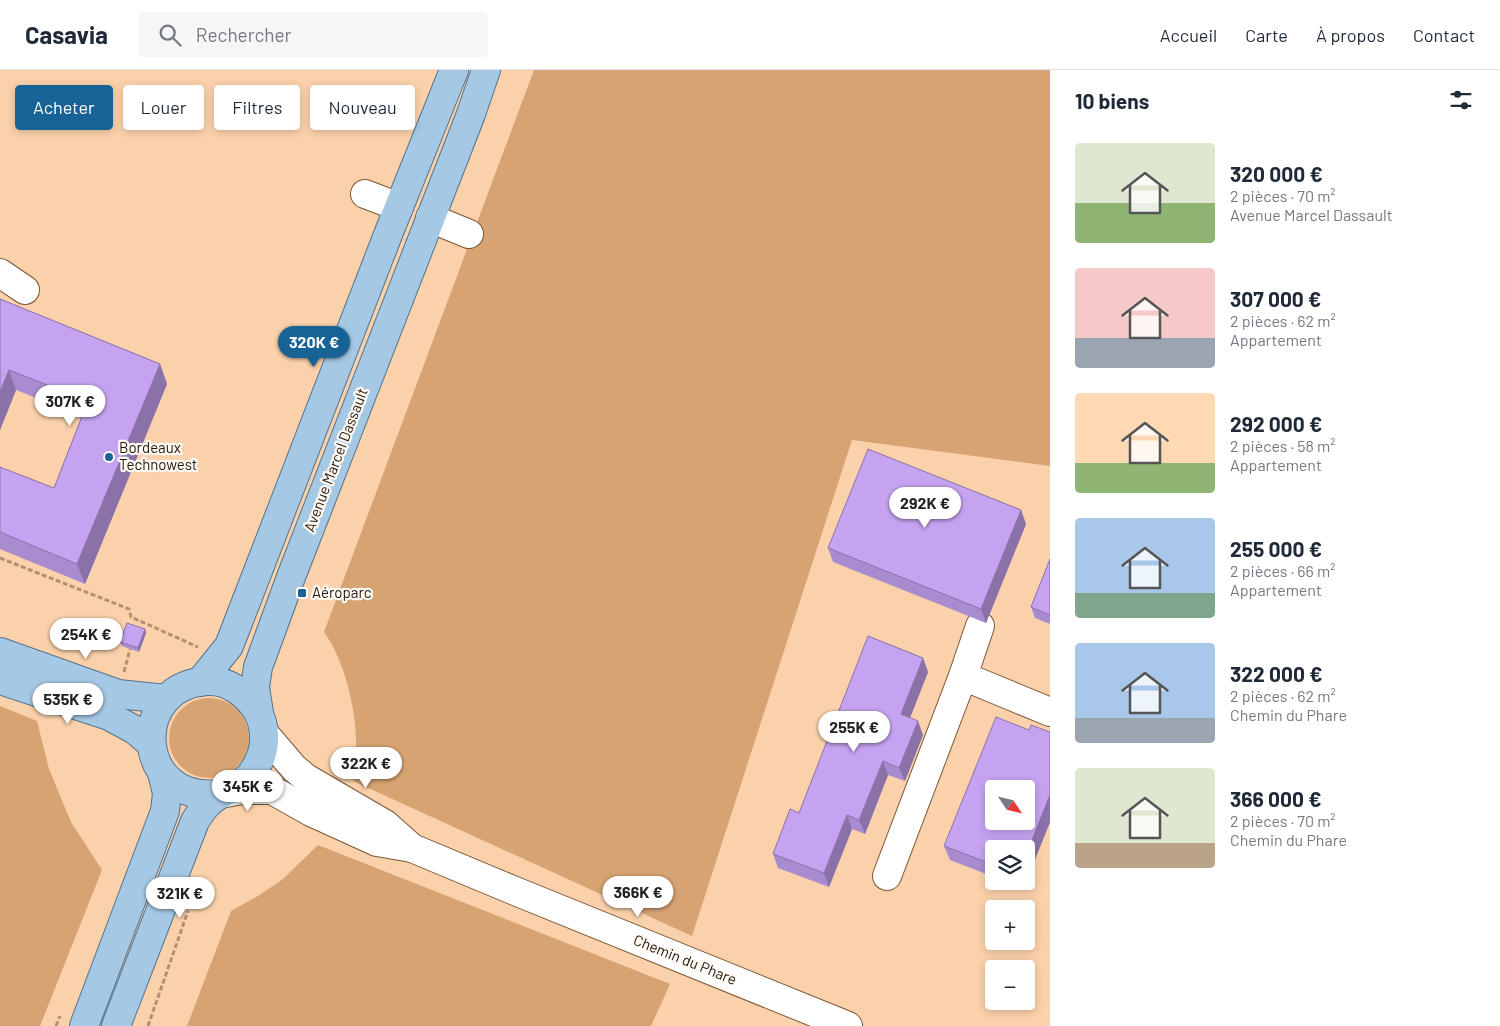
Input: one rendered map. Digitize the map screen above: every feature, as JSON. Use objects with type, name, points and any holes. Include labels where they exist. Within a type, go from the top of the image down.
[{"type":"main road","points":[[200,682],[229,646],[454,70]]},
{"type":"main road","name":"Avenue Marcel Dassault","points":[[261,723],[255,687],[258,667],[291,577],[471,114],[486,70]]},
{"type":"main road","points":[[0,652],[118,694],[166,699]]},
{"type":"main road","points":[[0,680],[108,716],[135,730],[152,744]]},
{"type":"main road","points":[[84,1026],[165,811],[167,793],[162,773],[153,755],[151,736],[155,716],[166,699],[181,687],[200,682],[215,682],[228,685],[241,692],[251,701],[261,723],[263,753],[254,772],[239,786],[220,794],[204,807],[195,821],[116,1026]]},
{"type":"main road","points":[[162,773],[171,782],[188,792],[207,795],[220,794]]},
{"type":"street","points":[[365,194],[399,207]]},
{"type":"street","points":[[430,218],[469,234]]},
{"type":"street","points":[[0,273],[25,290]]},
{"type":"street","points":[[887,876],[980,626]]},
{"type":"street","points":[[963,676],[1050,712]]},
{"type":"street","name":"Chemin du Phare","points":[[261,723],[294,768],[306,778],[385,824],[412,848]]},
{"type":"street","name":"Chemin du Phare","points":[[220,794],[242,790],[272,790],[312,812],[377,842],[412,848],[848,1026]]},
{"type":"path","points":[[0,558],[129,608],[131,617],[204,650]]},
{"type":"path","points":[[123,673],[130,649]]},
{"type":"path","points":[[148,1026],[191,904]]},
{"type":"shaded area","points":[[534,70],[1050,70],[1050,466],[852,440],[692,936],[353,781],[356,764],[356,745],[352,704],[341,664],[324,632]]},
{"type":"shaded area","points":[[209,698],[224,701],[237,710],[246,723],[249,738],[246,753],[237,766],[224,775],[209,778],[194,775],[181,766],[172,753],[169,738],[172,723],[181,710],[194,701]]},
{"type":"shaded area","points":[[0,706],[37,721],[49,769],[71,822],[102,870],[40,1026],[0,1026]]},
{"type":"shaded area","points":[[318,845],[670,984],[651,1026],[187,1026],[231,911],[283,879]]},
{"type":"building","name":"Bordeaux Technowest","points":[[0,299],[160,364],[77,564],[0,532],[0,467],[54,488],[88,401],[9,370],[0,392]]},
{"type":"building","points":[[868,449],[1021,510],[981,609],[828,548]]},
{"type":"building","points":[[1050,559],[1050,615],[1031,607]]},
{"type":"building","points":[[127,623],[145,629],[138,648],[120,642]]},
{"type":"building","points":[[868,636],[923,658],[901,714],[918,721],[899,768],[883,761],[859,820],[847,815],[824,873],[773,854],[790,809],[799,813]]},
{"type":"building","points":[[996,717],[1029,730],[1031,725],[1050,732],[1050,795],[1032,840],[985,840],[985,862],[944,846]]},
{"type":"place","name":"Bordeaux Technowest","points":[[109,457]]},
{"type":"place","name":"Aéroparc","points":[[302,593]]}]
